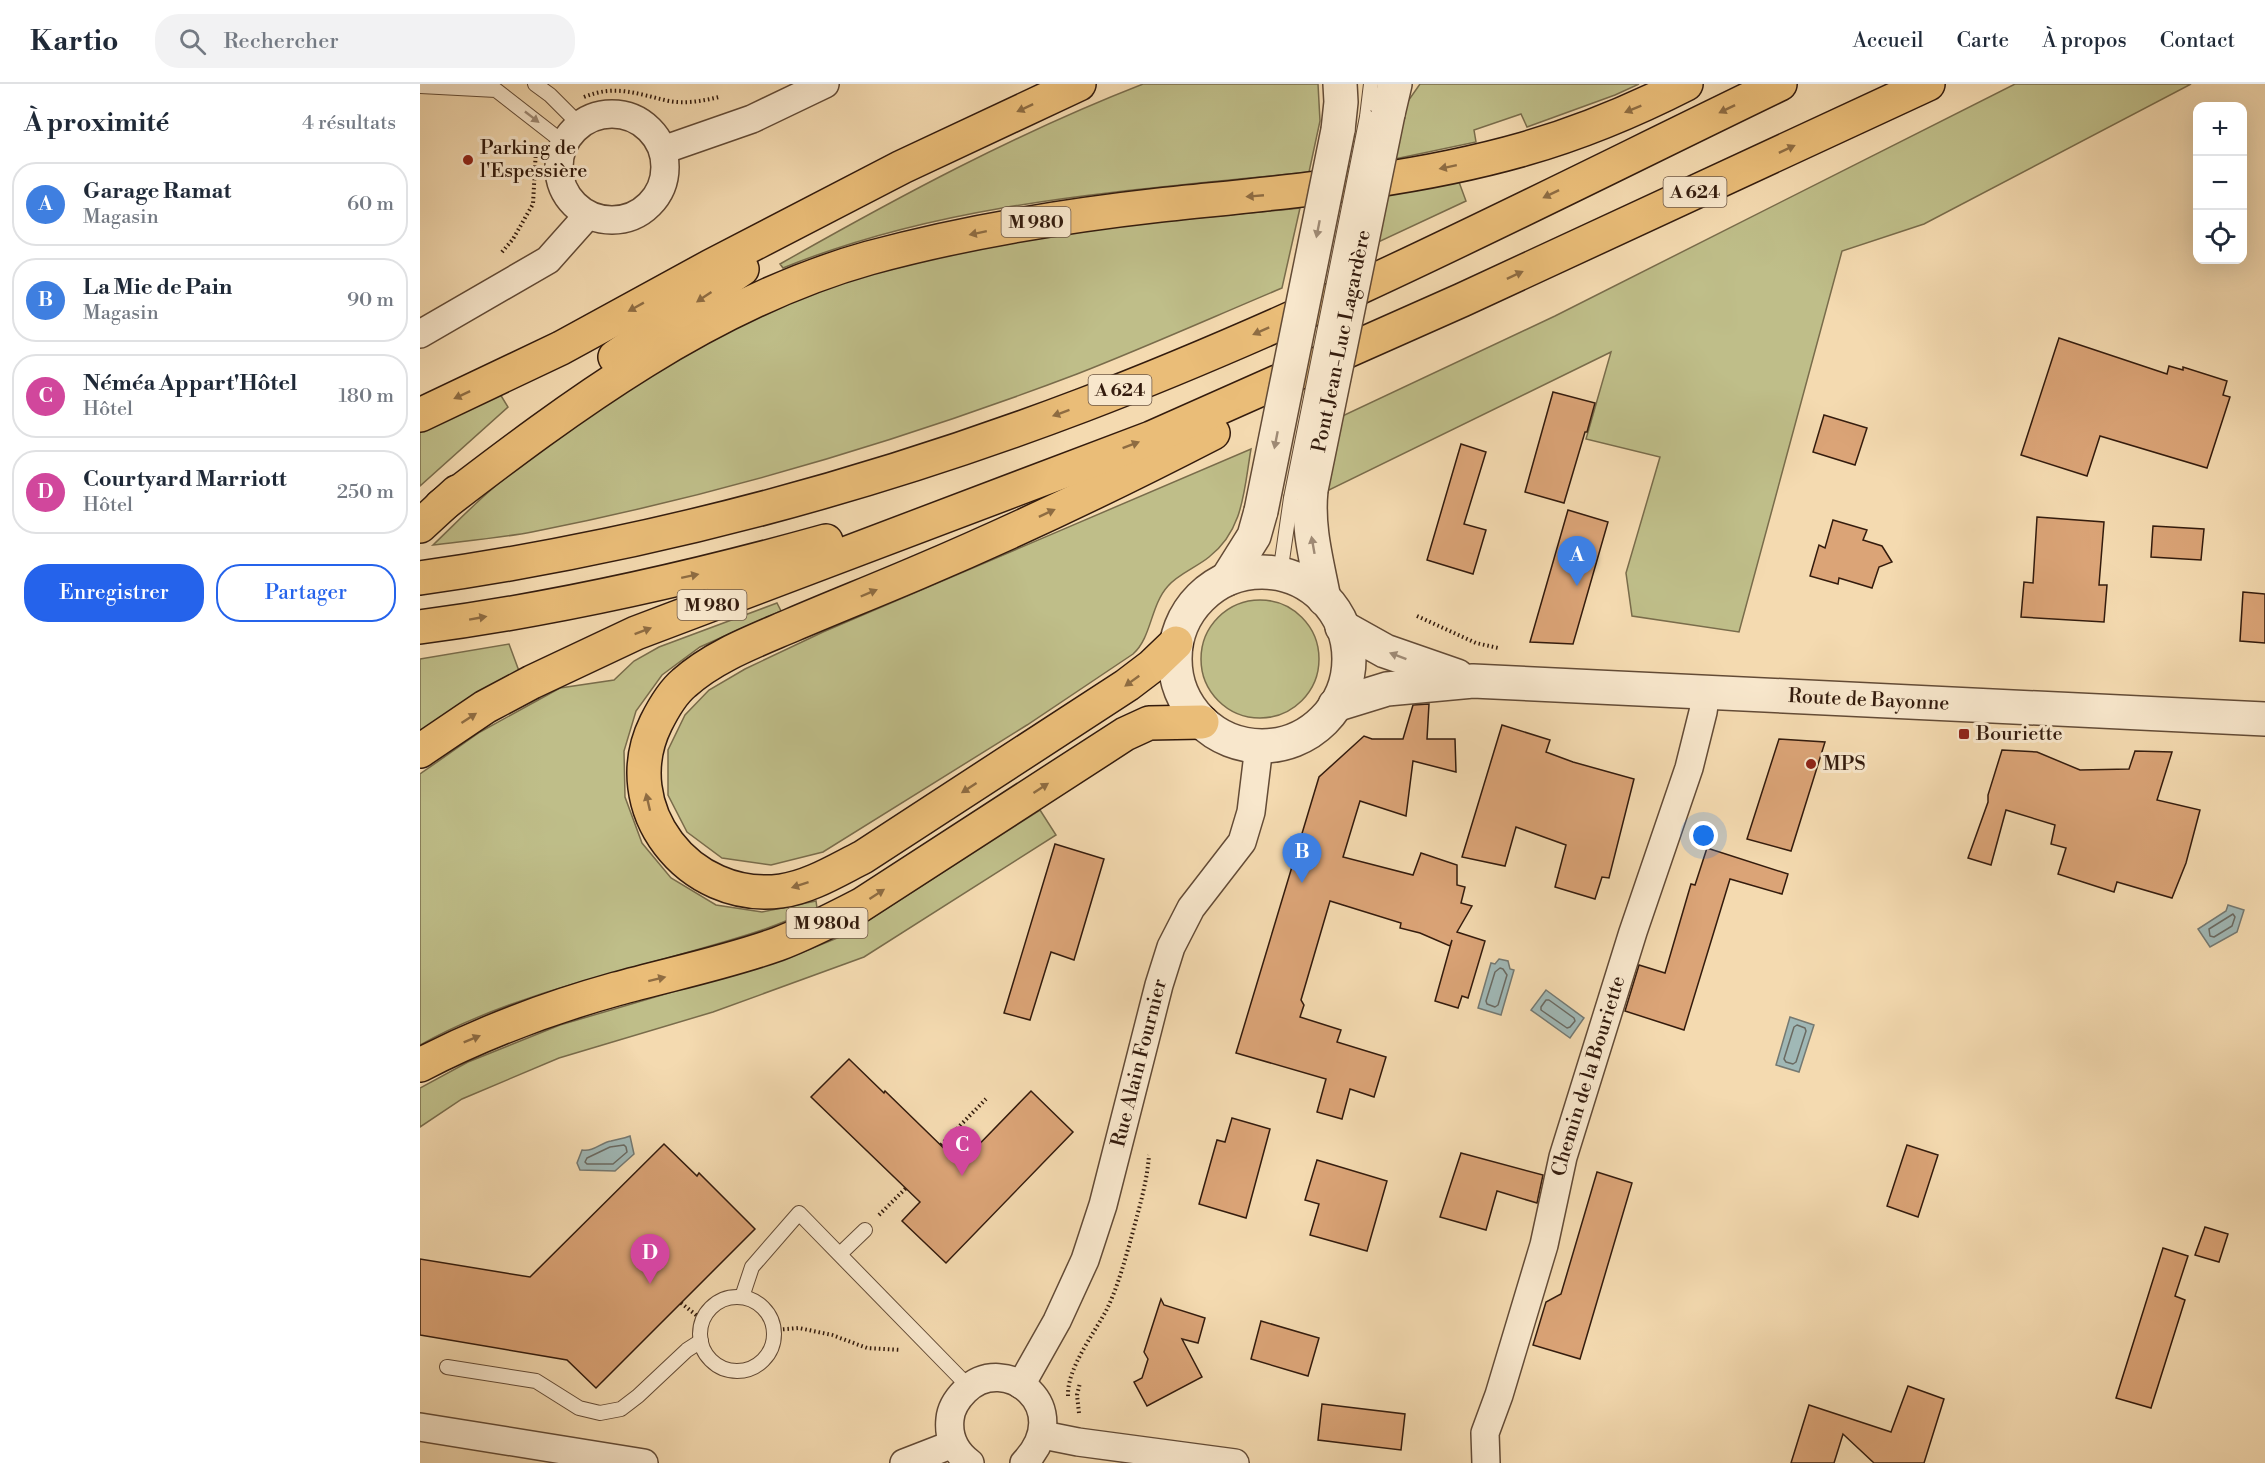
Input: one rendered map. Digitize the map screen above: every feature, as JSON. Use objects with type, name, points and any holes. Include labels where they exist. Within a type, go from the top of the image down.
[{"type":"highway","points":[[420,415],[561,348],[836,201],[973,132],[1079,84]]},
{"type":"highway","name":"M 980","points":[[431,516],[507,455],[644,361],[769,295],[866,259],[1007,227],[1158,205],[1345,185],[1418,174],[1475,162],[1525,149],[1578,130],[1656,99],[1686,84]]},
{"type":"highway","name":"A 624","points":[[420,578],[608,545],[764,508],[911,465],[1084,404],[1235,343],[1377,278],[1780,84]]},
{"type":"highway","name":"A 624","points":[[420,627],[538,608],[694,575],[762,559],[1017,488],[1151,438],[1462,300],[1928,84]]},
{"type":"highway","name":"M 980","points":[[431,516],[525,430],[596,371],[836,201]]},
{"type":"highway","points":[[1176,644],[1127,685],[863,857],[826,876],[801,885],[782,891],[759,891],[740,889],[709,879],[678,856],[650,813],[644,778],[648,744],[653,729],[661,711],[683,684],[713,662],[782,629],[922,571],[1143,469],[1462,300]]},
{"type":"highway","name":"M 980","points":[[420,751],[495,702],[626,638],[1017,488]]},
{"type":"highway","name":"M 980d","points":[[420,1065],[464,1043],[539,1013],[615,990],[728,961],[779,944],[818,927],[861,905],[1125,734],[1149,723],[1202,722]]},
{"type":"street","points":[[1227,579],[1254,536],[1262,511],[1338,130],[1340,84]]},
{"type":"street","points":[[663,150],[752,119],[816,86]]},
{"type":"street","name":"Pont Jean-Luc Lagardère","points":[[1324,599],[1312,543],[1309,511],[1301,494],[1384,105]]},
{"type":"street","points":[[611,113],[628,116],[644,123],[656,135],[663,150],[666,168],[663,186],[654,201],[640,213],[623,220],[605,220],[588,215],[574,205],[564,192],[559,176],[558,159],[563,126],[611,113]]},
{"type":"street","points":[[420,334],[548,260],[588,215]]},
{"type":"street","points":[[1263,572],[1297,579],[1324,599],[1335,612],[1342,627],[1349,653],[1344,687],[1335,705],[1315,728],[1289,741],[1259,746],[1228,739],[1202,722],[1186,702],[1175,668],[1176,644],[1184,620],[1198,600],[1211,588],[1227,579],[1263,572]]},
{"type":"street","name":"Route de Bayonne","points":[[1342,627],[1385,651],[1426,667],[1473,681]]},
{"type":"street","name":"Route de Bayonne","points":[[1335,705],[1387,689],[1473,681],[2265,719]]},
{"type":"street","name":"Chemin de la Bouriette","points":[[1486,1463],[1485,1433],[1499,1395],[1544,1245],[1563,1157],[1622,964],[1686,778],[1706,693]]},
{"type":"street","name":"Rue Alain Fournier","points":[[1021,1385],[1057,1321],[1085,1260],[1103,1205],[1159,985],[1171,947],[1191,908],[1242,842],[1251,812],[1259,746]]},
{"type":"street","points":[[904,1463],[962,1453],[949,1428],[951,1412],[958,1398],[969,1387],[981,1380],[995,1378],[1008,1379],[1021,1385],[1030,1392],[1042,1412],[1043,1435],[1036,1451],[1024,1463]]},
{"type":"street","points":[[420,1427],[644,1463]]},
{"type":"street","points":[[1043,1435],[1078,1442],[1227,1462]]},
{"type":"lane","points":[[535,84],[550,95],[563,126]]},
{"type":"lane","points":[[1371,84],[1384,105]]},
{"type":"lane","points":[[420,86],[496,90],[563,126]]},
{"type":"lane","points":[[1280,574],[1301,494]]},
{"type":"lane","points":[[742,1297],[752,1267],[800,1213],[969,1387]]},
{"type":"lane","points":[[840,1254],[865,1230]]},
{"type":"lane","points":[[730,1297],[742,1297],[764,1308],[774,1330],[772,1343],[768,1354],[748,1369],[724,1368],[713,1362],[705,1353],[700,1341],[702,1320],[709,1309],[718,1302],[730,1297]]},
{"type":"lane","points":[[447,1367],[536,1381],[579,1408],[600,1413],[621,1409],[700,1341]]},
{"type":"path","points":[[498,257],[513,239],[533,204],[536,149],[563,126],[598,90],[635,90],[670,101],[700,102],[721,97]]},
{"type":"path","points":[[941,1145],[986,1099]]},
{"type":"path","points":[[1068,1398],[1071,1379],[1082,1353],[1108,1308],[1123,1265],[1148,1177],[1149,1155]]},
{"type":"path","points":[[877,1218],[906,1188]]},
{"type":"path","points":[[681,1303],[702,1320]]},
{"type":"path","points":[[774,1330],[799,1328],[832,1335],[867,1348],[902,1350]]},
{"type":"path","points":[[1080,1383],[1077,1395],[1080,1423]]},
{"type":"shaded area","points":[[1143,84],[1318,84],[1320,121],[1309,172],[1109,193],[976,213],[910,227],[846,245],[783,268],[780,264],[958,167],[1050,123]]},
{"type":"shaded area","points":[[1420,84],[1639,84],[1527,127],[1521,114],[1474,130],[1476,142],[1390,160],[1401,111]]},
{"type":"shaded area","points":[[2015,84],[2191,84],[1924,224],[1842,251],[1739,632],[1632,616],[1626,573],[1660,457],[1586,439],[1611,352],[1323,493],[1336,419],[1555,316]]},
{"type":"shaded area","points":[[1459,182],[1466,201],[1372,245],[1383,195]]},
{"type":"shaded area","points":[[1300,208],[1282,288],[1077,374],[876,444],[739,484],[601,518],[532,532],[433,545],[532,456],[615,395],[704,343],[798,299],[896,264],[996,242],[1097,228]]},
{"type":"shaded area","points":[[500,394],[508,407],[420,486],[420,429]]},
{"type":"shaded area","points":[[1251,449],[1244,494],[1236,522],[1221,546],[1168,586],[1162,594],[1144,639],[1133,654],[1027,725],[823,852],[771,865],[722,858],[687,832],[668,795],[668,750],[685,715],[709,690],[745,669],[823,632]]},
{"type":"shaded area","points":[[1260,600],[1271,601],[1293,610],[1309,626],[1318,648],[1318,670],[1309,692],[1293,708],[1271,717],[1260,718],[1249,717],[1227,708],[1211,692],[1202,670],[1201,659],[1202,648],[1211,626],[1227,610],[1249,601]]},
{"type":"shaded area","points":[[777,603],[781,611],[700,647],[662,675],[636,711],[624,751],[625,797],[642,843],[671,878],[716,905],[762,912],[816,901],[817,908],[769,928],[502,1007],[420,1045],[420,774],[480,732],[560,688],[614,680],[634,661],[659,647]]},
{"type":"shaded area","points":[[509,644],[519,671],[420,732],[420,659]]},
{"type":"shaded area","points":[[1040,810],[1056,835],[864,957],[713,1012],[559,1058],[462,1099],[420,1127],[420,1088],[468,1062],[560,1025],[788,958],[847,934]]},
{"type":"water","points":[[2228,905],[2244,910],[2237,932],[2210,947],[2198,929],[2226,911]]},
{"type":"water","points":[[1499,959],[1508,961],[1510,969],[1514,970],[1501,1015],[1478,1008],[1491,963],[1495,964]]},
{"type":"water","points":[[1546,990],[1584,1018],[1570,1038],[1531,1010]]},
{"type":"water","points":[[1790,1017],[1814,1025],[1799,1072],[1776,1065]]},
{"type":"water","points":[[630,1136],[634,1154],[615,1171],[580,1170],[577,1163],[582,1150],[590,1150],[607,1142]]},
{"type":"building","points":[[2059,338],[2167,374],[2169,366],[2183,370],[2183,367],[2227,381],[2223,395],[2230,397],[2207,468],[2100,436],[2087,476],[2021,455]]},
{"type":"building","points":[[1553,392],[1595,403],[1564,503],[1525,492]]},
{"type":"building","points":[[1824,415],[1867,428],[1855,465],[1813,452]]},
{"type":"building","points":[[1461,444],[1486,452],[1464,524],[1486,530],[1473,574],[1427,560]]},
{"type":"building","points":[[1568,510],[1608,522],[1573,644],[1530,642]]},
{"type":"building","points":[[2037,517],[2104,522],[2099,585],[2107,585],[2104,622],[2021,617],[2024,582],[2033,583]]},
{"type":"building","points":[[1833,520],[1867,530],[1863,540],[1882,546],[1892,562],[1879,567],[1872,588],[1839,578],[1838,584],[1810,576],[1819,545],[1825,548]]},
{"type":"building","points":[[2153,526],[2204,529],[2201,560],[2151,557]]},
{"type":"building","points":[[2243,592],[2265,594],[2265,643],[2240,641]]},
{"type":"building","points":[[1429,704],[1427,739],[1455,739],[1456,772],[1413,761],[1406,816],[1360,801],[1343,857],[1413,875],[1421,853],[1457,865],[1457,885],[1465,887],[1461,903],[1472,906],[1457,932],[1485,941],[1468,998],[1462,996],[1458,1008],[1435,1001],[1452,940],[1450,946],[1420,933],[1400,928],[1401,923],[1330,901],[1301,1000],[1304,1005],[1300,1017],[1341,1030],[1337,1042],[1386,1057],[1374,1097],[1350,1089],[1342,1119],[1317,1112],[1326,1079],[1236,1053],[1319,777],[1364,736],[1372,739],[1403,739],[1413,705]]},
{"type":"building","points":[[1502,725],[1550,740],[1546,752],[1634,779],[1609,878],[1602,877],[1595,899],[1555,887],[1566,845],[1516,827],[1505,866],[1462,857]]},
{"type":"building","points":[[1779,739],[1825,742],[1791,851],[1747,839]]},
{"type":"building","points":[[2002,750],[2037,752],[2080,770],[2129,769],[2135,751],[2172,752],[2157,800],[2200,810],[2186,863],[2172,898],[2117,882],[2114,892],[2058,874],[2066,848],[2051,844],[2055,825],[2006,810],[1991,865],[1968,858],[1988,802],[1988,795]]},
{"type":"building","points":[[1055,844],[1104,859],[1074,960],[1051,952],[1030,1020],[1004,1013]]},
{"type":"building","points":[[1707,848],[1788,874],[1782,894],[1730,879],[1684,1030],[1625,1011],[1639,965],[1665,973],[1691,884],[1695,885]]},
{"type":"building","points":[[849,1059],[960,1164],[1031,1091],[1073,1132],[946,1263],[902,1221],[920,1202],[811,1097]]},
{"type":"building","points":[[1232,1118],[1270,1129],[1246,1218],[1199,1204],[1217,1140],[1225,1142]]},
{"type":"building","points":[[664,1144],[697,1176],[699,1173],[755,1229],[596,1388],[567,1360],[420,1335],[420,1259],[530,1277]]},
{"type":"building","points":[[1907,1145],[1938,1155],[1918,1217],[1887,1206]]},
{"type":"building","points":[[1461,1153],[1543,1175],[1537,1203],[1497,1191],[1486,1230],[1440,1217]]},
{"type":"building","points":[[1317,1160],[1387,1181],[1367,1251],[1310,1235],[1319,1204],[1305,1200]]},
{"type":"building","points":[[1597,1172],[1632,1183],[1580,1359],[1533,1345],[1546,1302],[1561,1294]]},
{"type":"building","points":[[2205,1227],[2228,1234],[2219,1262],[2195,1255]]},
{"type":"building","points":[[2163,1248],[2188,1256],[2175,1296],[2185,1300],[2151,1408],[2116,1398]]},
{"type":"building","points":[[1161,1299],[1164,1305],[1205,1318],[1198,1343],[1182,1339],[1202,1377],[1147,1406],[1134,1382],[1142,1378],[1148,1359],[1144,1352]]},
{"type":"building","points":[[1261,1321],[1319,1338],[1308,1376],[1251,1359]]},
{"type":"building","points":[[1908,1386],[1944,1399],[1924,1463],[1874,1463],[1843,1434],[1834,1463],[1791,1463],[1809,1405],[1891,1432]]},
{"type":"building","points":[[1322,1404],[1405,1414],[1401,1450],[1318,1440]]},
{"type":"place","name":"Parking de l'Espessière","points":[[468,160]]},
{"type":"place","name":"Garage Ramat","points":[[1577,586]]},
{"type":"place","name":"Bouriette","points":[[1964,734]]},
{"type":"place","name":"MPS","points":[[1811,764]]},
{"type":"place","name":"La Mie de Pain","points":[[1302,883]]},
{"type":"place","name":"Néméa Appart'Hôtel","points":[[962,1176]]},
{"type":"place","name":"Courtyard Marriott","points":[[650,1284]]}]
